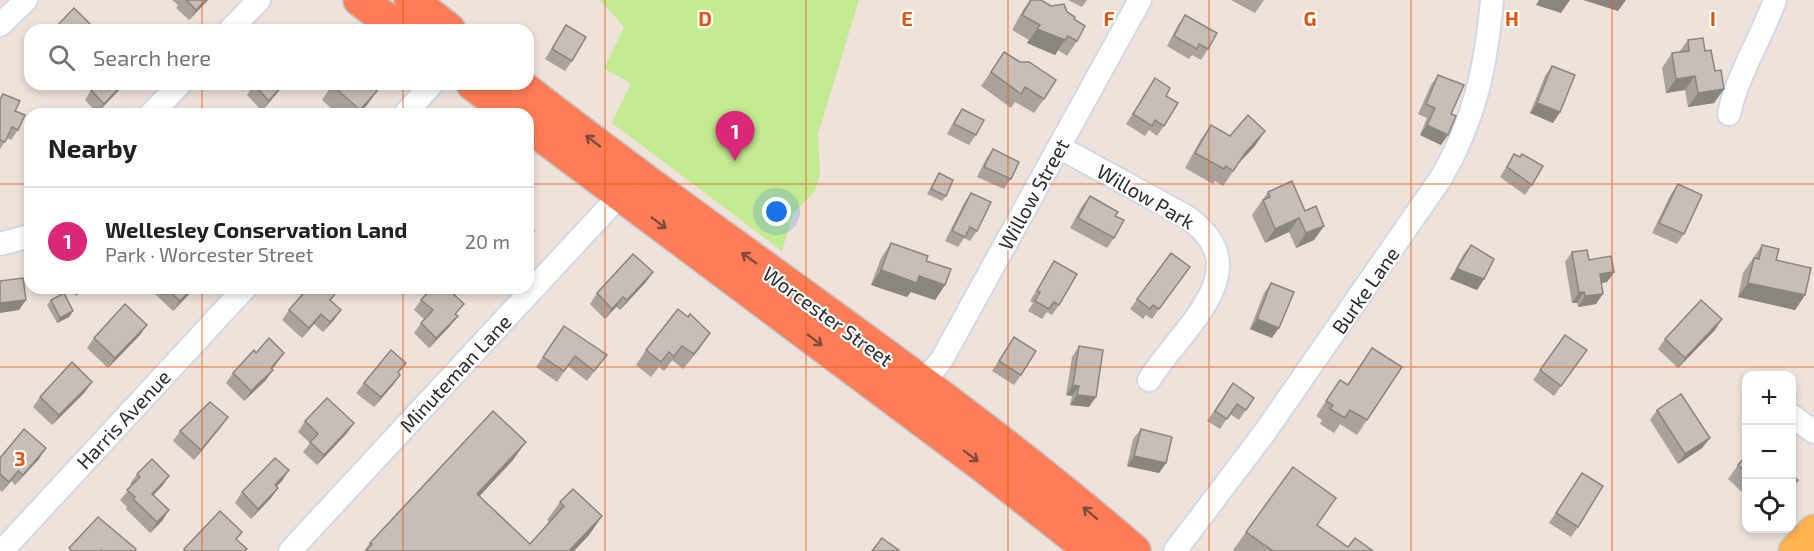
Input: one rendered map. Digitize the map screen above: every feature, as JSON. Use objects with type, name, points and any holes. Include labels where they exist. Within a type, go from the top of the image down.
[{"type":"highway","points":[[360,0],[393,24]]},
{"type":"highway","points":[[411,0],[441,24]]},
{"type":"highway","points":[[481,90],[505,108]]},
{"type":"highway","name":"Worcester Street","points":[[526,90],[1035,469],[1134,551]]},
{"type":"highway","name":"Worcester Street","points":[[534,129],[986,467],[1092,551]]},
{"type":"main road","points":[[1794,551],[1814,530]]},
{"type":"street","points":[[0,25],[26,0]]},
{"type":"street","points":[[236,24],[259,0]]},
{"type":"street","name":"Willow Street","points":[[922,385],[942,359],[1140,0]]},
{"type":"street","name":"Burke Lane","points":[[1175,551],[1265,432],[1441,178],[1460,143],[1482,81],[1492,0]]},
{"type":"street","points":[[1729,114],[1739,79],[1766,26],[1775,0]]},
{"type":"street","points":[[157,108],[174,90]]},
{"type":"street","points":[[410,108],[427,90]]},
{"type":"street","name":"Willow Park","points":[[1059,147],[1187,217],[1205,231],[1215,248],[1220,269],[1214,287],[1149,381]]},
{"type":"street","name":"Minuteman Lane","points":[[534,288],[621,194]]},
{"type":"street","points":[[0,244],[24,238]]},
{"type":"street","name":"Harris Avenue","points":[[2,551],[238,294]]},
{"type":"street","name":"Minuteman Lane","points":[[290,551],[528,294]]},
{"type":"street","points":[[1796,419],[1814,432]]},
{"type":"green space","points":[[600,0],[859,0],[818,134],[820,175],[815,191],[793,214],[782,251],[612,123],[631,83],[604,69],[624,27]]},
{"type":"building","points":[[186,0],[206,0],[196,10]]},
{"type":"building","points":[[1031,0],[1041,0],[1051,6],[1064,4],[1067,12],[1085,26],[1077,41],[1068,36],[1065,40],[1037,29],[1040,25],[1022,15]]},
{"type":"building","points":[[74,8],[90,24],[59,24]]},
{"type":"building","points":[[1185,15],[1217,33],[1208,49],[1199,44],[1197,49],[1174,36]]},
{"type":"building","points":[[566,25],[586,37],[572,61],[552,49]]},
{"type":"building","points":[[1703,38],[1705,51],[1711,50],[1715,71],[1721,70],[1724,89],[1698,93],[1695,76],[1676,79],[1672,53],[1689,51],[1688,40]]},
{"type":"building","points":[[1004,52],[1020,62],[1029,62],[1056,80],[1044,99],[1025,87],[1021,94],[991,72]]},
{"type":"building","points":[[1552,66],[1575,75],[1560,112],[1537,103]]},
{"type":"building","points":[[1438,75],[1464,85],[1451,114],[1456,116],[1448,135],[1427,125],[1435,108],[1426,104]]},
{"type":"building","points":[[1155,78],[1170,88],[1166,96],[1178,103],[1164,126],[1155,120],[1152,126],[1133,114]]},
{"type":"building","points":[[91,90],[117,90],[104,104]]},
{"type":"building","points":[[259,90],[278,90],[269,101]]},
{"type":"building","points":[[338,90],[377,91],[362,108],[358,108]]},
{"type":"building","points":[[3,94],[20,101],[15,111],[24,115],[18,130],[12,127],[5,142],[0,140],[0,100]]},
{"type":"building","points":[[962,109],[984,120],[976,135],[954,124]]},
{"type":"building","points":[[1248,115],[1265,131],[1233,171],[1226,166],[1224,169],[1195,153],[1211,125],[1230,136]]},
{"type":"building","points":[[993,149],[1019,162],[1011,179],[984,167]]},
{"type":"building","points":[[1514,154],[1520,157],[1522,154],[1543,166],[1532,185],[1507,167]]},
{"type":"building","points":[[939,173],[953,180],[946,196],[931,189]]},
{"type":"building","points":[[1292,181],[1305,211],[1316,206],[1324,226],[1306,233],[1299,218],[1275,229],[1263,200],[1270,197],[1268,192]]},
{"type":"building","points":[[1678,184],[1702,195],[1684,234],[1659,223]]},
{"type":"building","points":[[971,193],[991,202],[977,231],[970,227],[965,237],[952,231]]},
{"type":"building","points":[[1090,196],[1118,212],[1115,216],[1124,220],[1114,238],[1078,218]]},
{"type":"building","points":[[891,243],[928,256],[926,261],[951,269],[945,285],[919,276],[917,283],[881,270]]},
{"type":"building","points":[[1471,245],[1494,259],[1484,279],[1457,269]]},
{"type":"building","points":[[1762,245],[1779,249],[1776,260],[1811,268],[1805,295],[1748,283],[1754,258],[1759,259]]},
{"type":"building","points":[[1587,250],[1589,260],[1611,256],[1614,272],[1600,274],[1603,294],[1585,296],[1584,292],[1579,293],[1572,252]]},
{"type":"building","points":[[1171,253],[1190,267],[1159,309],[1153,305],[1150,309],[1137,299]]},
{"type":"building","points":[[633,254],[653,272],[627,300],[623,297],[612,309],[597,293]]},
{"type":"building","points":[[1054,261],[1077,274],[1059,305],[1054,302],[1049,309],[1035,301],[1040,292],[1037,291]]},
{"type":"building","points":[[23,278],[26,300],[0,303],[0,281]]},
{"type":"building","points":[[1271,283],[1294,292],[1279,328],[1257,319]]},
{"type":"building","points":[[64,294],[73,311],[60,318],[51,300]]},
{"type":"building","points":[[172,294],[187,294],[180,301]]},
{"type":"building","points":[[303,294],[335,294],[330,300],[341,310],[330,322],[321,314],[309,328],[289,310]]},
{"type":"building","points":[[426,294],[453,294],[464,304],[455,314],[458,316],[436,338],[421,323],[433,310],[421,300]]},
{"type":"building","points":[[1701,300],[1722,319],[1685,358],[1665,339]]},
{"type":"building","points":[[125,304],[147,325],[115,358],[94,338]]},
{"type":"building","points":[[678,309],[688,317],[690,314],[710,333],[694,354],[682,346],[674,356],[669,352],[661,362],[646,350]]},
{"type":"building","points":[[564,326],[607,355],[594,371],[575,356],[564,371],[543,357]]},
{"type":"building","points":[[1565,335],[1587,350],[1561,386],[1540,370]]},
{"type":"building","points":[[1014,337],[1036,351],[1021,375],[999,361]]},
{"type":"building","points":[[269,338],[284,353],[271,368],[273,370],[251,391],[233,373],[254,350],[256,353]]},
{"type":"building","points":[[1079,346],[1103,350],[1096,397],[1077,395],[1079,386],[1073,385]]},
{"type":"building","points":[[1372,348],[1402,367],[1367,420],[1350,410],[1345,418],[1330,409],[1333,405],[1326,401],[1340,380],[1348,385]]},
{"type":"building","points":[[391,350],[406,363],[398,372],[400,375],[381,397],[364,383]]},
{"type":"building","points":[[72,362],[92,382],[59,415],[40,397]]},
{"type":"building","points":[[1233,383],[1254,398],[1246,410],[1237,404],[1227,419],[1215,411]]},
{"type":"building","points":[[1681,394],[1710,438],[1685,454],[1657,410]]},
{"type":"building","points":[[327,398],[354,423],[324,455],[310,442],[318,434],[305,421]]},
{"type":"building","points":[[210,402],[228,417],[201,450],[180,431]]},
{"type":"building","points":[[493,411],[526,442],[477,494],[530,544],[564,506],[560,502],[573,489],[602,516],[569,551],[366,551],[372,544],[370,543]]},
{"type":"building","points":[[24,429],[46,448],[23,475],[18,471],[9,482],[0,474],[0,458]]},
{"type":"building","points":[[1141,429],[1172,437],[1166,463],[1134,456]]},
{"type":"building","points":[[275,458],[289,470],[275,485],[278,488],[258,509],[242,492]]},
{"type":"building","points":[[152,459],[169,476],[152,494],[169,510],[157,522],[127,490],[140,477],[137,474]]},
{"type":"building","points":[[1293,467],[1336,498],[1317,525],[1348,547],[1355,538],[1373,551],[1273,551],[1246,532]]},
{"type":"building","points":[[1582,473],[1603,486],[1578,527],[1556,513]]},
{"type":"building","points":[[220,511],[242,532],[236,539],[247,549],[245,551],[186,551],[184,549]]},
{"type":"building","points":[[98,517],[136,549],[135,551],[72,551],[69,548]]},
{"type":"building","points":[[882,538],[900,551],[872,551]]},
{"type":"place","name":"Wellesley Conservation Land","points":[[735,161]]}]
